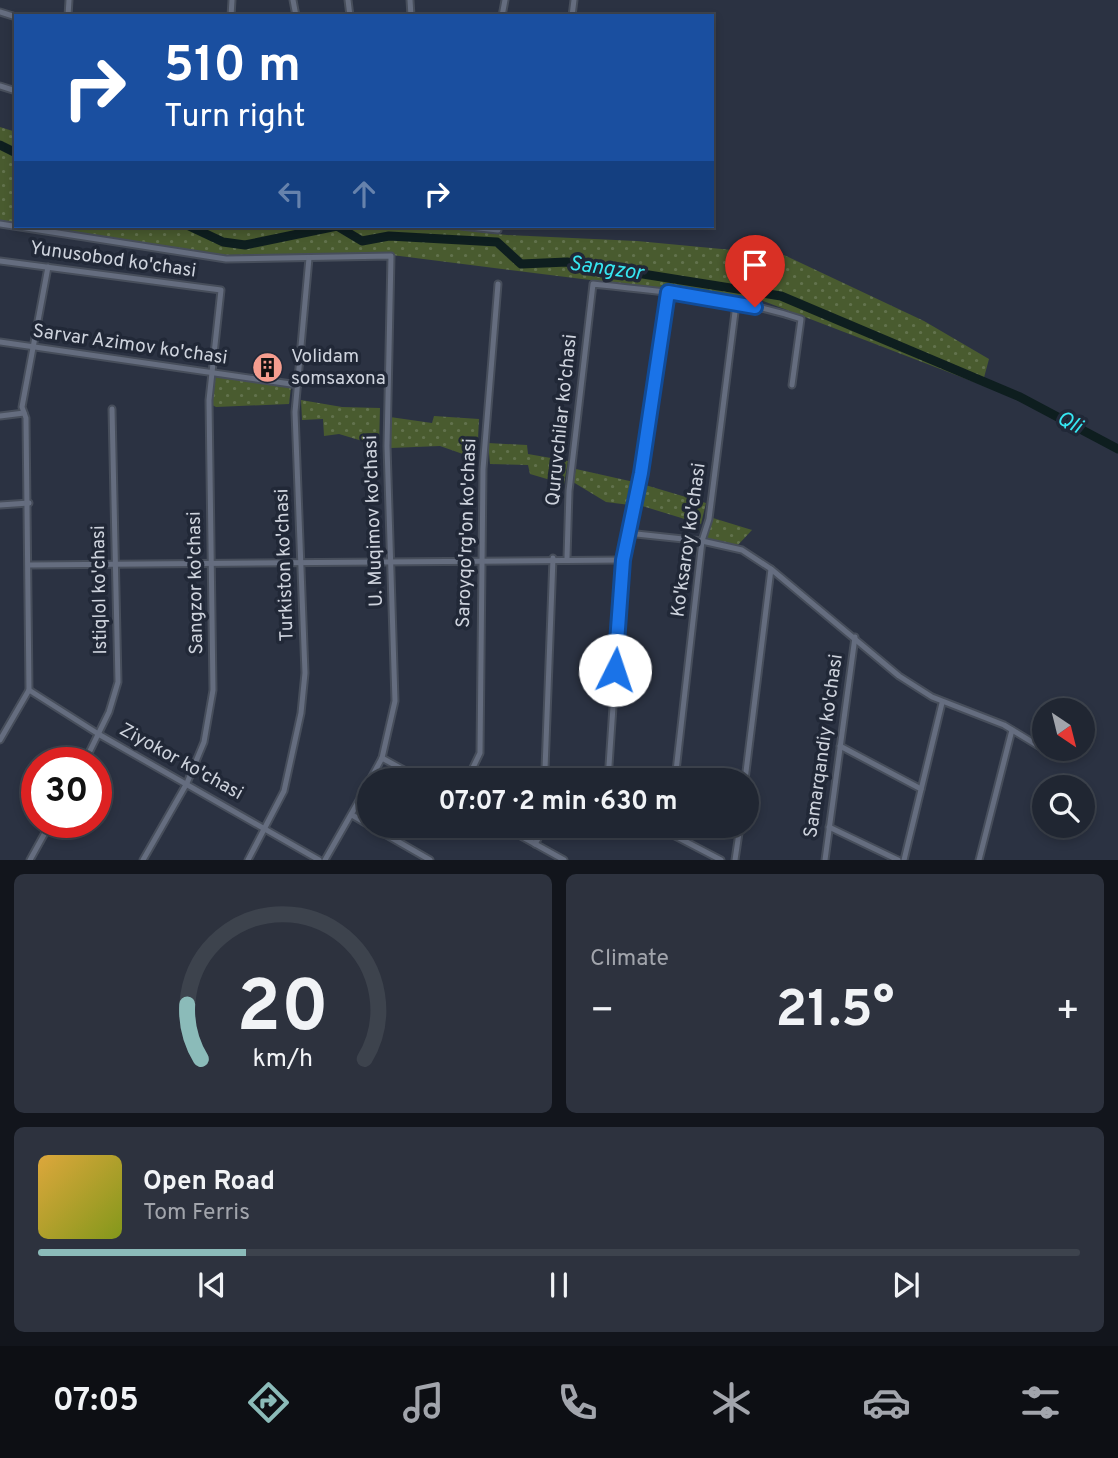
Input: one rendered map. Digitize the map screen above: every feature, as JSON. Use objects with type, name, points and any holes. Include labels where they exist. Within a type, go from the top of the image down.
[{"type":"street","points":[[26,228],[226,259],[309,258]]},
{"type":"street","points":[[480,228],[498,230]]},
{"type":"street","name":"U. Muqimov ko'chasi","points":[[309,258],[391,256],[387,446],[395,701],[382,758],[377,768]]},
{"type":"street","name":"Turkiston ko'chasi","points":[[248,859],[284,791],[301,713],[306,673],[295,412],[309,258]]},
{"type":"street","name":"Yunusobod ko'chasi","points":[[0,261],[221,290]]},
{"type":"street","points":[[0,740],[29,690],[29,503],[22,408],[48,267]]},
{"type":"street","name":"Saroyqo'rg'on ko'chasi","points":[[473,768],[480,753],[483,469],[498,284]]},
{"type":"street","name":"Quruvchilar ko'chasi","points":[[567,558],[569,491],[593,284],[668,292]]},
{"type":"street","name":"Sangzor ko'chasi","points":[[143,859],[187,783],[204,742],[213,690],[210,372],[221,290]]},
{"type":"street","points":[[609,768],[623,560],[641,473],[668,292],[774,310],[802,319],[792,385]]},
{"type":"street","name":"Ko'ksaroy ko'chasi","points":[[676,768],[702,541],[709,519],[736,304]]},
{"type":"street","name":"Sarvar Azimov ko'chasi","points":[[0,342],[298,385]]},
{"type":"street","name":"Istiqlol ko'chasi","points":[[93,747],[100,735],[118,682],[112,409]]},
{"type":"street","points":[[0,416],[24,413]]},
{"type":"street","points":[[0,505],[29,503]]},
{"type":"street","points":[[627,533],[702,541],[741,550],[771,569],[899,676],[942,703],[1012,730],[1032,742]]},
{"type":"street","points":[[545,768],[553,558]]},
{"type":"street","points":[[29,565],[553,558],[623,560]]},
{"type":"street","points":[[746,768],[771,569]]},
{"type":"street","name":"Samarqandiy ko'chasi","points":[[825,859],[855,637]]},
{"type":"street","name":"Ziyokor ko'chasi","points":[[29,690],[100,735],[319,859]]},
{"type":"street","points":[[829,827],[901,859],[942,703]]},
{"type":"street","points":[[979,859],[1012,730]]},
{"type":"street","points":[[840,746],[921,789]]},
{"type":"street","points":[[382,758],[400,768]]},
{"type":"street","name":"U. Muqimov ko'chasi","points":[[325,859],[357,806]]},
{"type":"street","points":[[352,815],[357,818]]},
{"type":"street","points":[[30,859],[42,838]]},
{"type":"street","points":[[393,838],[430,859]]},
{"type":"street","points":[[524,838],[564,859]]},
{"type":"street","points":[[535,844],[538,838]]},
{"type":"street","points":[[685,838],[721,859]]},
{"type":"street","points":[[735,859],[738,838]]},
{"type":"green space","points":[[0,127],[14,131],[14,223],[0,221]]},
{"type":"green space","points":[[45,228],[442,228],[507,235],[637,241],[784,255],[924,321],[989,359],[982,385],[753,297],[614,283],[376,253],[224,255]]},
{"type":"green space","points":[[214,376],[291,387],[289,404],[216,407],[212,405]]},
{"type":"green space","points":[[301,400],[342,407],[380,408],[379,446],[339,434],[324,436],[323,419],[302,420]]},
{"type":"green space","points":[[434,416],[479,419],[477,459],[440,446],[391,448],[390,417],[432,423]]},
{"type":"green space","points":[[488,443],[527,445],[528,454],[568,461],[564,484],[530,474],[528,465],[490,464]]},
{"type":"green space","points":[[576,469],[634,482],[630,505],[606,502],[573,482]]},
{"type":"green space","points":[[642,484],[706,503],[701,524],[639,505]]},
{"type":"green space","points":[[713,518],[752,530],[736,547],[706,540]]},
{"type":"waterway","name":"Sangzor","points":[[0,145],[14,152]]},
{"type":"waterway","name":"Sangzor","points":[[193,228],[223,242],[245,245],[327,228]]},
{"type":"waterway","name":"Sangzor","points":[[340,228],[362,241],[389,236],[497,242],[521,264],[567,262],[781,296],[1020,397],[1118,449]]},
{"type":"place","name":"Volidam somsaxona","points":[[268,368]]},
{"type":"route","points":[[615,670],[623,560],[641,473],[668,292],[755,307]]},
{"type":"water label","name":"Qli","points":[[1069,423]]}]
